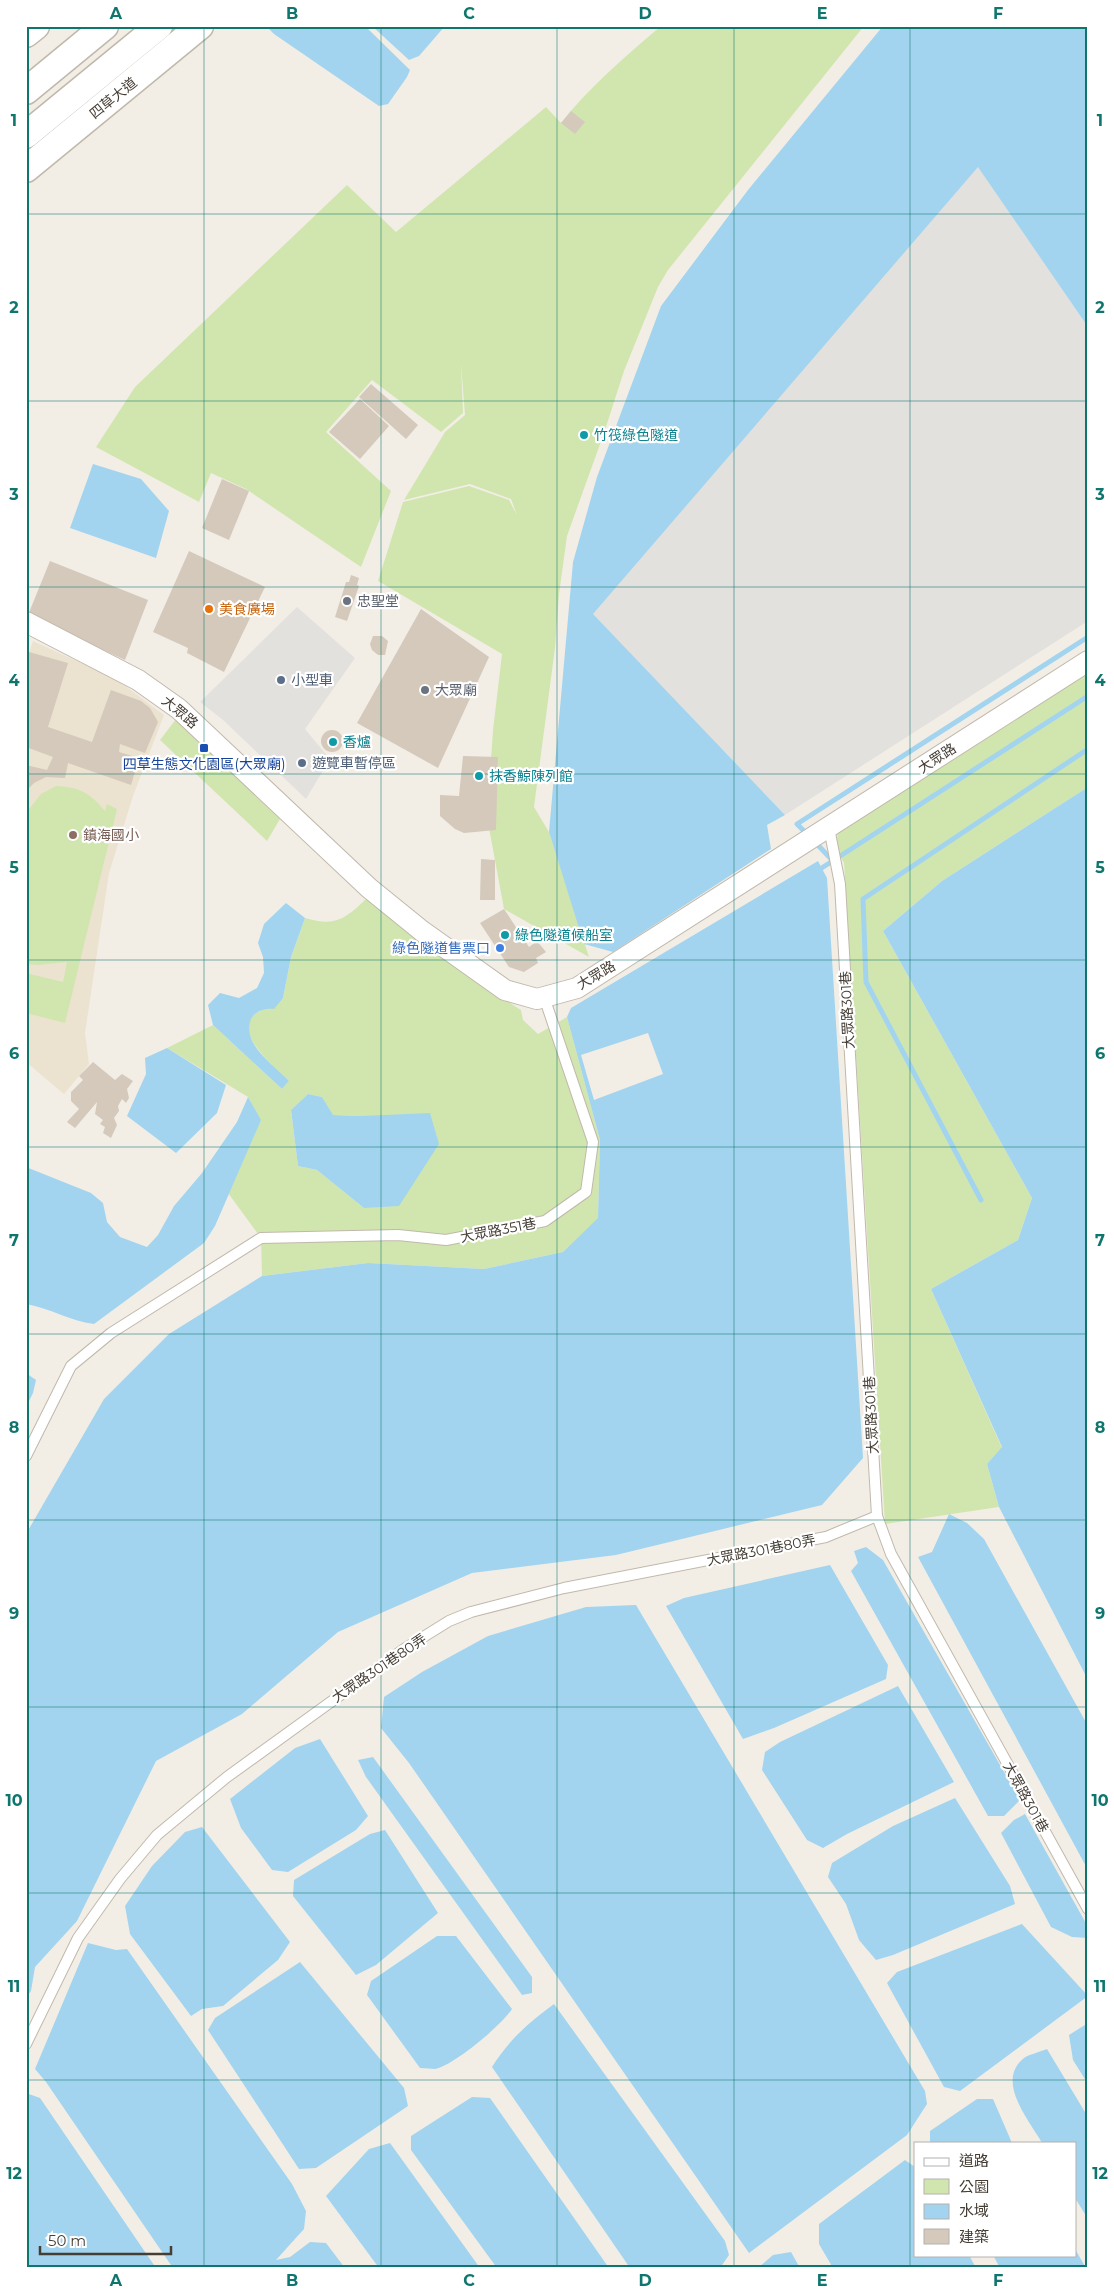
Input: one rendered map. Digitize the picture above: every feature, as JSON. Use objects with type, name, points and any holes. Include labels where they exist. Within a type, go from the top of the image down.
[{"type":"street","points":[[26,34],[36,26]]},
{"type":"street","points":[[26,91],[105,26]]},
{"type":"street","name":"四草大道","points":[[26,135],[159,26]]},
{"type":"street","name":"四草大道","points":[[26,169],[200,26]]},
{"type":"street","name":"大眾路","points":[[26,622],[138,680],[179,709],[369,888],[422,931],[505,990],[538,999],[577,988],[1088,661]]},
{"type":"lane","name":"大眾路301巷","points":[[829,828],[840,894],[877,1516],[891,1554],[1088,1909]]},
{"type":"lane","name":"大眾路351巷","points":[[26,1456],[71,1366],[111,1333],[261,1238],[398,1235],[446,1240],[545,1221],[586,1192],[593,1142],[544,997]]},
{"type":"lane","name":"大眾路301巷80弄","points":[[26,2044],[78,1938],[120,1879],[158,1835],[227,1776],[404,1649],[449,1621],[471,1612],[564,1588],[826,1537],[877,1516]]},
{"type":"shaded area","points":[[978,166],[1088,327],[1088,621],[785,815],[592,614]]},
{"type":"shaded area","name":"小型車","points":[[297,607],[355,658],[305,729],[330,759],[306,799],[223,720],[200,702]]},
{"type":"shaded area","name":"鎮海國小","points":[[33,641],[116,679],[164,715],[133,796],[109,873],[85,1033],[89,1064],[64,1094],[26,1062],[26,662]]},
{"type":"green space","points":[[661,26],[864,26],[668,270],[658,287],[624,371],[567,536],[559,594],[555,648],[534,807],[549,832],[589,957],[504,909],[487,817],[493,730],[502,654],[378,581],[403,502],[469,486],[509,500],[517,515],[511,499],[470,484],[404,500],[445,432],[465,415],[461,364],[463,413],[441,432],[372,380],[326,432],[391,491],[361,567],[246,489],[211,473],[199,502],[96,447],[135,387],[347,185],[396,232],[546,107],[561,123],[596,84]]},
{"type":"green space","points":[[1088,671],[1088,787],[942,881],[883,931],[1032,1198],[1018,1240],[931,1289],[1002,1448],[987,1464],[999,1507],[885,1524],[844,863],[836,848],[838,831]]},
{"type":"green space","points":[[176,719],[280,819],[267,841],[160,740]]},
{"type":"green space","points":[[56,786],[84,792],[105,811],[107,804],[117,809],[65,1023],[26,1013],[26,973],[63,982],[67,962],[38,965],[26,964],[26,813],[41,794]]},
{"type":"green space","points":[[367,898],[469,977],[521,1010],[523,1020],[538,1034],[567,1017],[600,1140],[598,1219],[563,1252],[484,1269],[368,1263],[262,1276],[261,1238],[228,1193],[260,1120],[248,1097],[167,1048],[213,1025],[282,1089],[289,1081],[259,1051],[249,1032],[249,1024],[253,1016],[283,998],[291,957],[305,918],[325,922],[339,919],[346,916]],"holes":[[[308,1094],[322,1097],[332,1115],[361,1116],[364,1208],[317,1170],[298,1166],[291,1110]]]},
{"type":"water","points":[[365,26],[410,70],[388,104],[379,106],[274,34],[267,27]]},
{"type":"water","points":[[372,26],[445,26],[419,56],[409,60]]},
{"type":"water","points":[[883,26],[1088,26],[1088,327],[978,167],[593,614],[785,815],[767,825],[771,849],[613,952],[584,944],[549,832],[573,562],[597,477],[661,306],[748,190]]},
{"type":"water","points":[[93,464],[141,479],[169,511],[156,558],[70,528]]},
{"type":"water","points":[[1088,787],[1088,1680],[999,1507],[987,1464],[1002,1447],[931,1289],[1018,1240],[1032,1198],[883,931],[942,881]]},
{"type":"water","points":[[818,861],[827,878],[863,1458],[822,1505],[616,1555],[472,1573],[338,1632],[242,1714],[156,1761],[77,1921],[35,1967],[31,1991],[26,1998],[26,1534],[104,1399],[169,1334],[262,1276],[368,1263],[484,1269],[563,1252],[598,1218],[600,1140],[567,1017],[571,1008]]},
{"type":"water","points":[[286,903],[305,918],[291,957],[283,998],[274,1009],[264,1010],[255,1014],[251,1019],[249,1028],[251,1037],[261,1053],[289,1081],[282,1089],[213,1025],[208,1005],[220,993],[239,998],[257,988],[264,973],[263,957],[258,943],[264,924]]},
{"type":"water","points":[[167,1048],[226,1085],[217,1113],[176,1153],[127,1116],[146,1074],[145,1058]]},
{"type":"water","points":[[308,1094],[322,1097],[333,1115],[361,1116],[430,1113],[439,1144],[399,1206],[364,1208],[317,1170],[298,1166],[291,1110]]},
{"type":"water","points":[[248,1097],[261,1120],[215,1226],[204,1243],[94,1324],[26,1304],[26,1167],[91,1193],[103,1203],[107,1222],[120,1237],[147,1247],[158,1235],[174,1206],[202,1173],[237,1122]]},
{"type":"water","points":[[26,1373],[36,1380],[33,1393],[26,1407]]},
{"type":"water","points":[[949,1514],[967,1523],[984,1539],[1088,1726],[1088,1870],[918,1557],[932,1552]]},
{"type":"water","points":[[866,1547],[883,1560],[1020,1800],[1004,1816],[988,1816],[851,1571],[858,1563],[854,1551]]},
{"type":"water","points":[[830,1565],[888,1665],[886,1679],[774,1728],[743,1739],[666,1606],[684,1598]]},
{"type":"water","points":[[636,1605],[925,2091],[927,2104],[907,2135],[749,2253],[409,1763],[381,1728],[384,1697],[422,1672],[488,1636],[586,1607]]},
{"type":"water","points":[[898,1686],[954,1782],[847,1834],[823,1848],[807,1840],[762,1770],[765,1752],[780,1742]]},
{"type":"water","points":[[320,1739],[368,1816],[356,1830],[288,1872],[272,1870],[241,1828],[230,1799],[295,1748]]},
{"type":"water","points":[[373,1757],[532,1977],[532,1993],[522,1995],[366,1777],[358,1760]]},
{"type":"water","points":[[955,1798],[1010,1886],[1015,1904],[893,1955],[876,1960],[859,1940],[846,1904],[828,1877],[832,1863],[893,1826]]},
{"type":"water","points":[[1025,1814],[1088,1927],[1088,1938],[1072,1937],[1051,1927],[1001,1833],[1014,1820]]},
{"type":"water","points":[[202,1827],[290,1942],[278,1960],[223,2006],[202,2009],[191,2016],[130,1934],[125,1906],[152,1866],[185,1832]]},
{"type":"water","points":[[385,1830],[438,1913],[376,1965],[356,1975],[293,1896],[294,1880],[370,1834]]},
{"type":"water","points":[[1022,1924],[1088,1996],[960,2091],[944,2087],[887,1983],[897,1972]]},
{"type":"water","points":[[437,1936],[456,1936],[512,2009],[488,2034],[453,2061],[435,2069],[420,2068],[367,1995],[371,1981]]},
{"type":"water","points":[[88,1943],[116,1950],[127,1949],[292,2184],[306,2211],[304,2229],[276,2260],[290,2257],[310,2242],[326,2243],[345,2268],[173,2268],[46,2082],[35,2069]]},
{"type":"water","points":[[300,1962],[404,2088],[408,2106],[316,2168],[299,2169],[208,2030],[215,2018]]},
{"type":"water","points":[[554,2004],[725,2241],[729,2255],[720,2268],[630,2268],[492,2067],[520,2032]]},
{"type":"water","points":[[1088,2023],[1088,2084],[1073,2060],[1069,2035]]},
{"type":"water","points":[[1047,2049],[1088,2117],[1088,2219],[1076,2200],[1076,2142],[1041,2142],[1017,2100],[1013,2078],[1016,2067],[1029,2055]]},
{"type":"water","points":[[26,2093],[40,2098],[156,2268],[26,2268]]},
{"type":"water","points":[[472,2097],[490,2098],[609,2268],[497,2268],[411,2150],[411,2136]]},
{"type":"water","points":[[977,2099],[993,2099],[1012,2142],[930,2142],[930,2131]]},
{"type":"water","points":[[390,2143],[480,2268],[379,2268],[326,2196],[369,2149]]},
{"type":"water","points":[[905,2160],[914,2166],[914,2256],[970,2256],[976,2268],[833,2268],[819,2244],[819,2224]]},
{"type":"water","points":[[1076,2251],[1086,2268],[1000,2268],[994,2256],[1076,2256]]},
{"type":"water","points":[[791,2252],[800,2268],[758,2268],[773,2255]]},
{"type":"pier","points":[[648,1033],[663,1074],[594,1100],[581,1055]]},
{"type":"building","points":[[571,111],[585,122],[575,134],[561,123]]},
{"type":"building","points":[[371,384],[418,425],[406,439],[359,397]]},
{"type":"building","points":[[360,399],[389,426],[360,459],[329,432]]},
{"type":"building","points":[[222,479],[249,491],[229,540],[202,528]]},
{"type":"building","name":"美食廣場","points":[[189,551],[265,587],[224,672],[187,653],[188,648],[153,632]]},
{"type":"building","points":[[50,561],[148,600],[125,660],[28,615]]},
{"type":"building","name":"忠聖堂","points":[[351,575],[359,578],[357,585],[359,586],[347,621],[335,617],[346,582],[349,582]]},
{"type":"building","name":"大眾廟","points":[[421,609],[489,657],[438,768],[357,723]]},
{"type":"building","points":[[373,636],[382,636],[388,641],[385,655],[378,655],[372,650],[370,644]]},
{"type":"building","points":[[29,652],[68,663],[48,727],[92,742],[111,690],[141,701],[150,708],[158,722],[145,753],[120,744],[119,752],[139,758],[131,785],[68,763],[65,778],[46,777],[34,783],[26,791],[26,779],[28,777],[26,776],[26,765],[47,770],[53,757],[26,747],[26,662]]},
{"type":"building","name":"香爐","points":[[332,730],[340,733],[343,741],[340,749],[332,752],[324,749],[321,741],[324,733]]},
{"type":"building","name":"抹香鯨陳列館","points":[[463,756],[498,757],[496,830],[464,833],[455,829],[440,816],[440,795],[459,796]]},
{"type":"building","points":[[481,859],[495,860],[495,900],[480,900]]},
{"type":"building","name":"綠色隧道候船室","points":[[504,909],[529,947],[537,941],[546,952],[536,958],[538,963],[524,972],[509,967],[480,923]]},
{"type":"building","points":[[93,1062],[115,1080],[122,1074],[133,1081],[127,1089],[129,1098],[126,1103],[122,1099],[118,1106],[119,1111],[114,1118],[117,1125],[111,1138],[103,1133],[105,1127],[100,1124],[103,1120],[95,1114],[97,1102],[75,1128],[67,1122],[79,1109],[71,1101],[71,1092],[83,1080],[79,1076]]},
{"type":"waterway","points":[[808,835],[797,824],[1088,637]]},
{"type":"waterway","points":[[817,871],[1088,696]]},
{"type":"waterway","points":[[981,1200],[866,982],[863,899],[1088,749]]},
{"type":"waterway","points":[[814,841],[833,861]]},
{"type":"place","name":"竹筏綠色隧道","points":[[584,435]]},
{"type":"place","name":"忠聖堂","points":[[347,601]]},
{"type":"place","name":"美食廣場","points":[[209,609]]},
{"type":"place","name":"小型車","points":[[281,680]]},
{"type":"place","name":"大眾廟","points":[[425,690]]},
{"type":"place","name":"香爐","points":[[333,742]]},
{"type":"place","name":"四草生態文化園區(大眾廟)","points":[[204,748]]},
{"type":"place","name":"遊覽車暫停區","points":[[302,763]]},
{"type":"place","name":"抹香鯨陳列館","points":[[479,776]]},
{"type":"place","name":"鎮海國小","points":[[73,835]]},
{"type":"place","name":"綠色隧道候船室","points":[[505,935]]},
{"type":"place","name":"綠色隧道售票口","points":[[500,948]]}]
